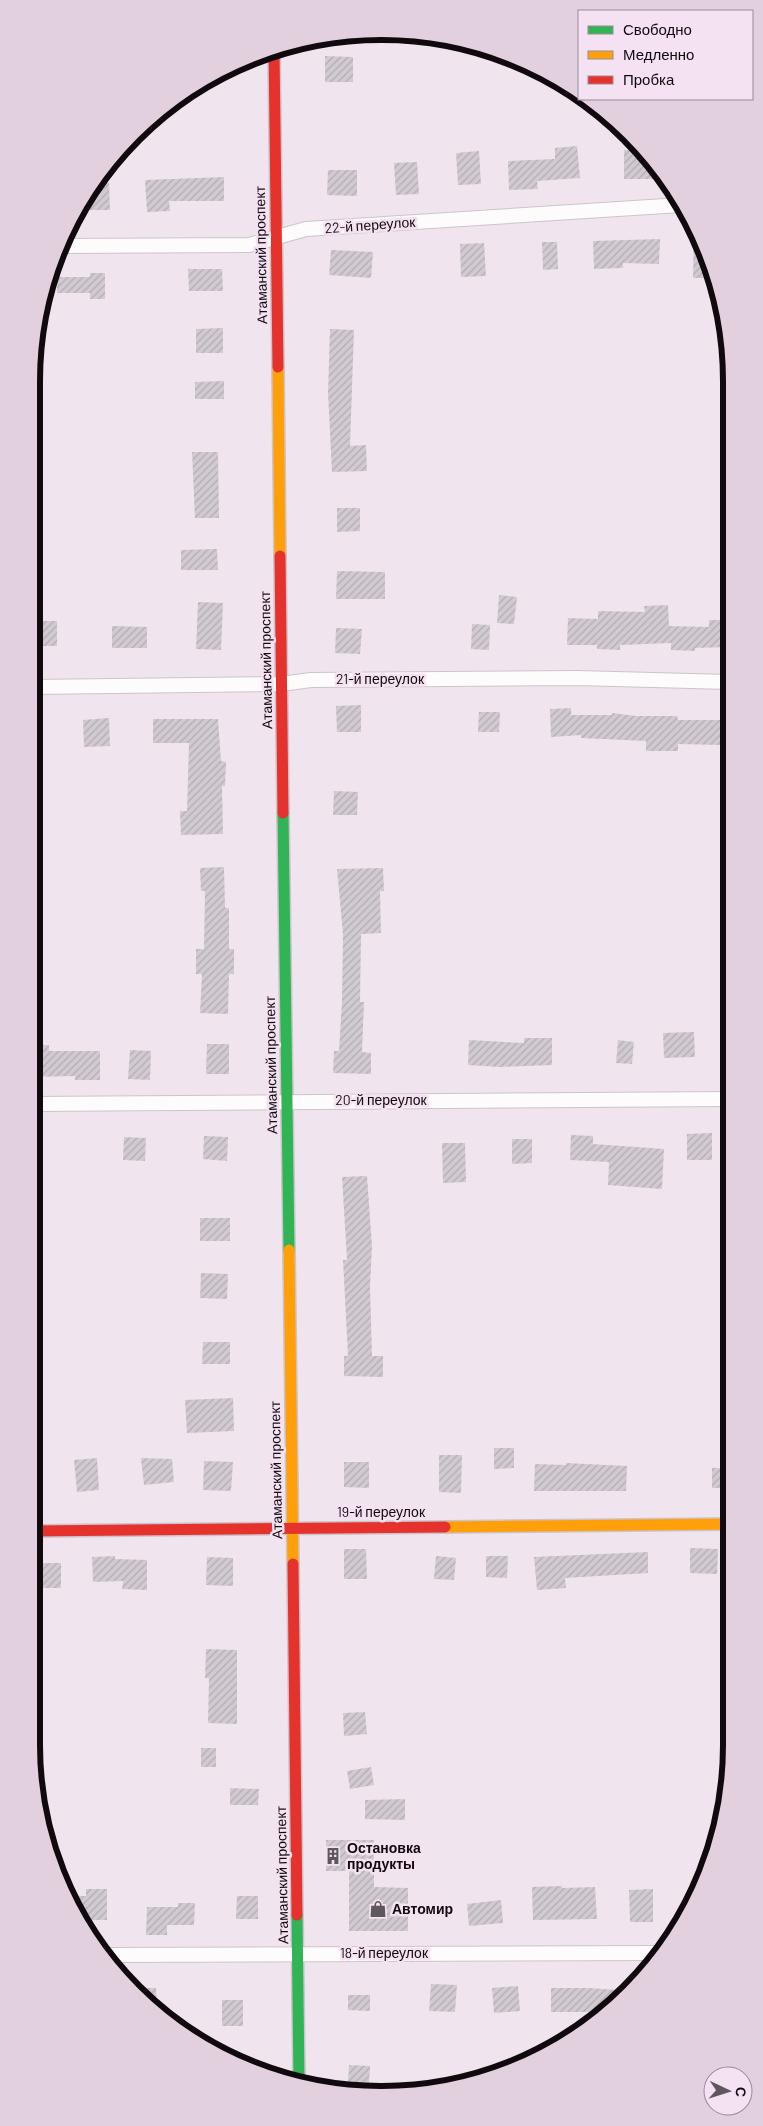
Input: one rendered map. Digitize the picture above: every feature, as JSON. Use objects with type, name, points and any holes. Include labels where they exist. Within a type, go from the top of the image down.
[{"type":"street","name":"Атаманский проспект","points":[[274,57],[299,2075]]},
{"type":"street","name":"22-й переулок","points":[[68,246],[249,245],[306,229],[674,205]]},
{"type":"street","name":"21-й переулок","points":[[40,687],[281,684],[311,680],[488,679],[723,682]]},
{"type":"street","name":"20-й переулок","points":[[40,1104],[723,1099]]},
{"type":"street","name":"19-й переулок","points":[[40,1531],[723,1524]]},
{"type":"street","name":"18-й переулок","points":[[113,1955],[651,1953]]},
{"type":"building","points":[[325,56],[353,57],[353,82],[325,82]]},
{"type":"building","points":[[577,146],[580,178],[537,181],[538,189],[509,190],[508,161],[555,159],[555,148]]},
{"type":"building","points":[[624,150],[632,150],[656,179],[624,179]]},
{"type":"building","points":[[479,151],[481,184],[458,185],[456,153]]},
{"type":"building","points":[[417,162],[419,194],[396,195],[394,163]]},
{"type":"building","points":[[328,170],[357,170],[357,196],[327,195]]},
{"type":"building","points":[[224,177],[224,201],[169,201],[170,211],[147,212],[145,180]]},
{"type":"building","points":[[104,183],[109,183],[110,210],[87,210]]},
{"type":"building","points":[[660,239],[659,264],[623,263],[623,268],[594,269],[593,241]]},
{"type":"building","points":[[542,242],[557,242],[558,269],[543,270]]},
{"type":"building","points":[[484,243],[486,276],[461,277],[460,244]]},
{"type":"building","points":[[694,243],[707,278],[693,278]]},
{"type":"building","points":[[331,250],[373,252],[371,278],[329,275]]},
{"type":"building","points":[[188,269],[222,269],[223,291],[189,291]]},
{"type":"building","points":[[90,273],[105,273],[105,299],[90,299],[90,293],[57,293],[57,277],[90,277]]},
{"type":"building","points":[[223,328],[223,353],[196,353],[196,329]]},
{"type":"building","points":[[330,329],[354,330],[350,446],[366,445],[367,471],[332,472],[328,393]]},
{"type":"building","points":[[224,381],[224,399],[195,399],[195,382]]},
{"type":"building","points":[[192,452],[218,452],[219,518],[195,518]]},
{"type":"building","points":[[337,508],[360,508],[360,531],[337,532]]},
{"type":"building","points":[[217,549],[218,570],[181,570],[181,550]]},
{"type":"building","points":[[337,571],[385,572],[385,599],[336,599]]},
{"type":"building","points":[[499,595],[517,597],[514,624],[497,623]]},
{"type":"building","points":[[198,602],[223,603],[221,650],[196,649]]},
{"type":"building","points":[[668,605],[669,626],[709,627],[709,620],[723,620],[723,647],[695,648],[695,651],[671,650],[671,643],[620,645],[620,650],[597,649],[597,645],[567,645],[568,618],[598,619],[598,611],[645,612],[644,606]]},
{"type":"building","points":[[40,621],[57,621],[57,646],[40,646]]},
{"type":"building","points":[[472,624],[490,625],[489,650],[471,649]]},
{"type":"building","points":[[112,626],[147,627],[147,648],[112,648]]},
{"type":"building","points":[[336,628],[362,629],[360,654],[335,653]]},
{"type":"building","points":[[361,705],[361,732],[337,732],[336,706]]},
{"type":"building","points":[[571,708],[571,715],[612,715],[612,713],[636,716],[677,716],[678,720],[720,720],[720,745],[678,744],[678,751],[646,751],[646,741],[581,738],[581,735],[551,737],[550,709]]},
{"type":"building","points":[[479,712],[500,712],[499,732],[478,732]]},
{"type":"building","points":[[109,718],[110,746],[84,747],[83,720]]},
{"type":"building","points":[[153,719],[218,719],[221,761],[226,762],[225,786],[222,786],[223,834],[181,835],[180,811],[187,811],[189,743],[153,743]]},
{"type":"building","points":[[334,791],[358,792],[357,815],[333,815]]},
{"type":"building","points":[[224,867],[225,908],[229,908],[229,949],[234,949],[234,974],[229,974],[228,1014],[200,1013],[202,974],[196,974],[196,949],[204,949],[205,891],[201,891],[200,868]]},
{"type":"building","points":[[383,868],[384,891],[380,891],[381,933],[361,934],[360,1002],[364,1002],[362,1052],[371,1053],[371,1074],[333,1073],[334,1051],[339,1051],[342,1002],[343,934],[337,869]]},
{"type":"building","points":[[694,1032],[695,1057],[664,1058],[663,1033]]},
{"type":"building","points":[[524,1038],[552,1038],[552,1065],[500,1067],[468,1065],[469,1040],[524,1043]]},
{"type":"building","points":[[618,1040],[634,1042],[632,1064],[616,1063]]},
{"type":"building","points":[[207,1044],[229,1044],[229,1074],[206,1074]]},
{"type":"building","points":[[40,1045],[49,1045],[49,1051],[100,1051],[100,1080],[75,1080],[75,1076],[40,1077]]},
{"type":"building","points":[[130,1050],[151,1051],[150,1080],[128,1079]]},
{"type":"building","points":[[712,1133],[712,1160],[687,1160],[687,1134]]},
{"type":"building","points":[[571,1135],[593,1136],[593,1144],[664,1149],[662,1189],[608,1185],[609,1162],[570,1160]]},
{"type":"building","points":[[204,1136],[228,1137],[227,1161],[203,1159]]},
{"type":"building","points":[[124,1137],[146,1138],[145,1161],[123,1160]]},
{"type":"building","points":[[512,1139],[532,1139],[532,1163],[512,1164]]},
{"type":"building","points":[[442,1143],[465,1143],[466,1182],[443,1183]]},
{"type":"building","points":[[367,1176],[372,1246],[370,1286],[372,1356],[383,1356],[383,1377],[344,1376],[344,1356],[348,1356],[343,1260],[347,1260],[342,1177]]},
{"type":"building","points":[[200,1218],[230,1218],[230,1241],[200,1241]]},
{"type":"building","points":[[201,1273],[228,1274],[227,1299],[200,1298]]},
{"type":"building","points":[[203,1342],[230,1342],[230,1364],[202,1364]]},
{"type":"building","points":[[233,1398],[234,1431],[187,1433],[185,1400]]},
{"type":"building","points":[[494,1448],[514,1448],[514,1468],[494,1469]]},
{"type":"building","points":[[439,1455],[462,1455],[461,1493],[439,1492]]},
{"type":"building","points":[[97,1458],[99,1490],[77,1492],[74,1460]]},
{"type":"building","points":[[141,1458],[172,1459],[174,1482],[144,1485]]},
{"type":"building","points":[[204,1461],[233,1462],[231,1491],[203,1490]]},
{"type":"building","points":[[344,1462],[369,1462],[369,1488],[344,1487]]},
{"type":"building","points":[[566,1463],[627,1466],[626,1491],[534,1491],[535,1464],[566,1465]]},
{"type":"building","points":[[712,1468],[723,1468],[723,1488],[712,1488]]},
{"type":"building","points":[[690,1548],[718,1549],[717,1574],[690,1573]]},
{"type":"building","points":[[344,1549],[366,1549],[367,1579],[344,1579]]},
{"type":"building","points":[[648,1552],[648,1573],[565,1578],[566,1588],[537,1590],[534,1557]]},
{"type":"building","points":[[115,1556],[115,1559],[147,1560],[147,1590],[122,1589],[123,1581],[93,1582],[92,1557]]},
{"type":"building","points":[[436,1556],[456,1558],[454,1580],[434,1579]]},
{"type":"building","points":[[486,1556],[508,1556],[507,1578],[486,1577]]},
{"type":"building","points":[[207,1557],[233,1558],[233,1586],[206,1585]]},
{"type":"building","points":[[41,1563],[61,1563],[61,1588],[40,1588]]},
{"type":"building","points":[[206,1649],[237,1650],[237,1724],[208,1723],[209,1678],[205,1678]]},
{"type":"building","points":[[365,1712],[367,1734],[344,1736],[343,1713]]},
{"type":"building","points":[[201,1748],[216,1748],[216,1767],[201,1767]]},
{"type":"building","points":[[371,1767],[374,1785],[350,1789],[347,1771]]},
{"type":"building","points":[[230,1788],[259,1789],[258,1805],[230,1805]]},
{"type":"building","points":[[405,1799],[405,1820],[365,1819],[365,1800]]},
{"type":"building","points":[[326,1840],[374,1840],[374,1887],[408,1888],[408,1931],[349,1931],[349,1871],[326,1871]]},
{"type":"building","points":[[562,1886],[562,1888],[595,1887],[597,1919],[533,1920],[532,1887]]},
{"type":"building","points":[[86,1889],[107,1889],[107,1920],[89,1920],[75,1896],[86,1896]]},
{"type":"building","points":[[653,1889],[653,1922],[630,1922],[629,1890]]},
{"type":"building","points":[[237,1896],[258,1896],[258,1919],[236,1919]]},
{"type":"building","points":[[501,1900],[503,1923],[469,1926],[467,1904]]},
{"type":"building","points":[[178,1903],[195,1903],[194,1925],[167,1925],[167,1935],[146,1935],[147,1907],[178,1907]]},
{"type":"building","points":[[431,1984],[457,1985],[455,2012],[429,2011]]},
{"type":"building","points":[[518,1986],[520,2011],[494,2013],[492,1988]]},
{"type":"building","points":[[142,1988],[156,1988],[157,2001]]},
{"type":"building","points":[[551,1988],[619,1990],[593,2012],[551,2012]]},
{"type":"building","points":[[348,1995],[370,1995],[370,2011],[348,2010]]},
{"type":"building","points":[[222,2000],[243,2000],[243,2026],[222,2026]]},
{"type":"building","points":[[349,2065],[370,2066],[369,2084],[348,2083]]},
{"type":"traffic: fast","points":[[283,813],[289,1250]]},
{"type":"traffic: fast","points":[[297,1915],[299,2075]]},
{"type":"traffic: slow","points":[[278,367],[280,556]]},
{"type":"traffic: slow","points":[[289,1250],[293,1564]]},
{"type":"traffic: slow","points":[[445,1527],[723,1524]]},
{"type":"traffic: jam","points":[[274,57],[278,367]]},
{"type":"traffic: jam","points":[[280,556],[283,813]]},
{"type":"traffic: jam","points":[[40,1531],[445,1527]]},
{"type":"traffic: jam","points":[[293,1564],[297,1915]]},
{"type":"place","name":"Остановка продукты","points":[[333,1856]]},
{"type":"place","name":"Автомир","points":[[378,1909]]}]
